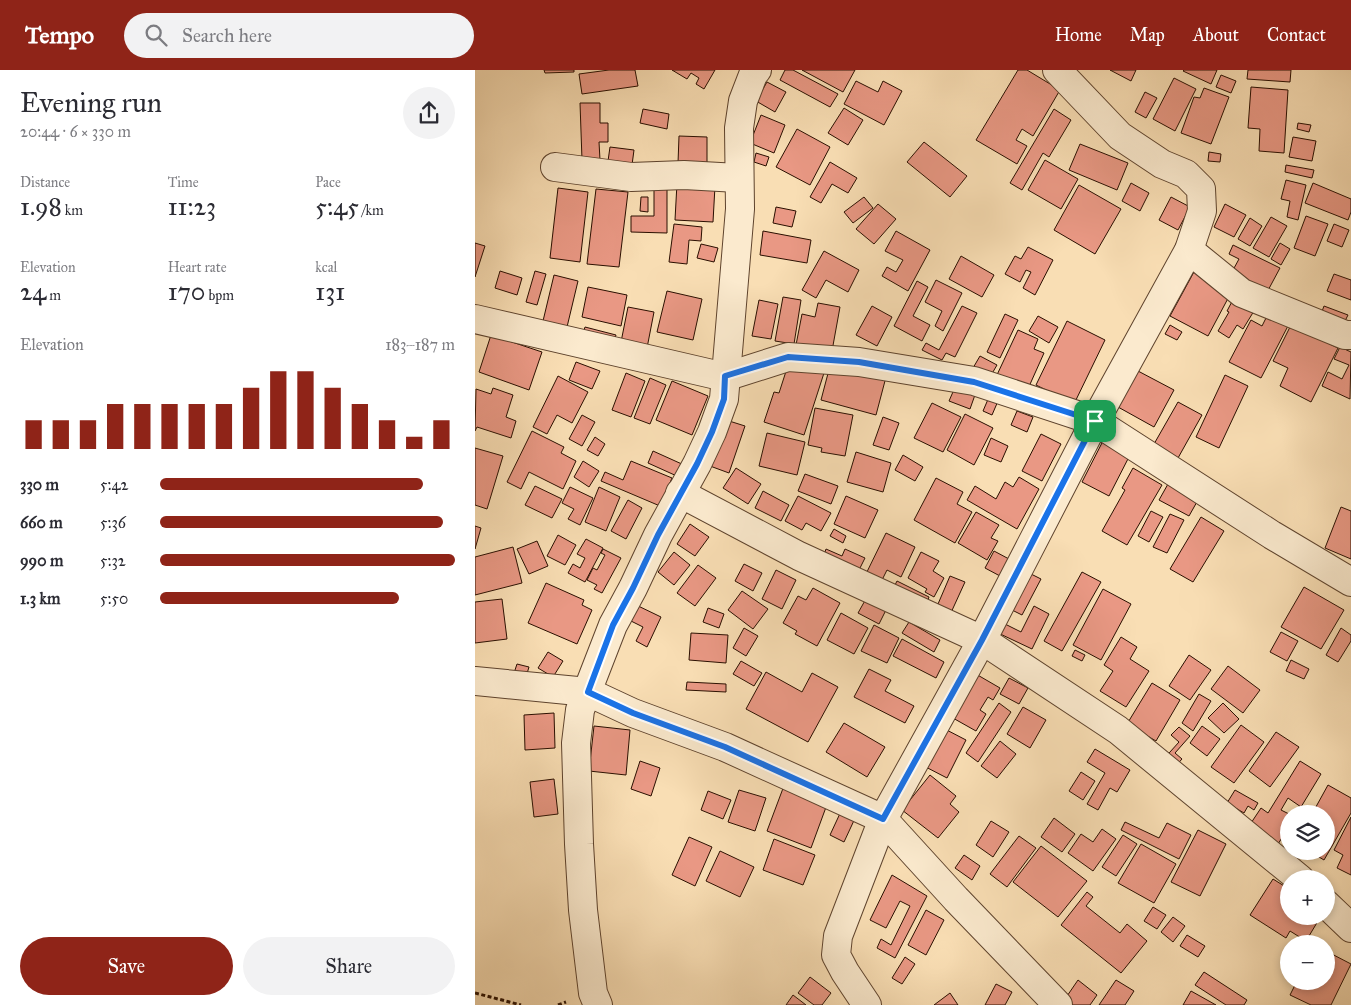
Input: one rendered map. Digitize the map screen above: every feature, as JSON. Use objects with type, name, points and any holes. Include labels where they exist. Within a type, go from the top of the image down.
[{"type":"street","points":[[598,1005],[593,993],[583,910],[575,743],[580,710],[613,625],[658,535],[697,464],[712,432],[724,399],[740,209],[739,128],[743,101],[753,75],[757,70]]},
{"type":"street","points":[[867,1005],[845,972],[836,954],[838,936],[883,819],[982,640],[1095,421],[1189,250],[1202,211],[1201,189],[1187,174],[1162,164],[1120,136],[1057,70]]},
{"type":"street","points":[[555,167],[631,177],[684,174],[739,178]]},
{"type":"street","points":[[1189,250],[1242,293],[1345,335],[1351,335]]},
{"type":"street","points":[[475,320],[725,376],[788,357],[859,362],[974,382],[1095,421],[1272,535],[1351,582]]},
{"type":"street","points":[[680,493],[799,556],[982,640],[1118,730],[1289,870]]},
{"type":"street","points":[[475,681],[588,692],[633,713],[725,747],[883,819],[956,899],[1058,1005]]},
{"type":"street","points":[[1335,913],[1351,928]]},
{"type":"path","points":[[475,993],[521,1005]]},
{"type":"building","points":[[544,70],[574,70],[574,72],[545,73]]},
{"type":"building","points":[[609,70],[635,70],[638,86],[582,94],[579,74]]},
{"type":"building","points":[[672,70],[715,70],[704,89],[696,84],[699,78],[691,73],[687,79]]},
{"type":"building","points":[[785,70],[793,70],[838,94],[830,107],[780,80]]},
{"type":"building","points":[[802,70],[855,70],[843,92]]},
{"type":"building","points":[[1018,70],[1027,70],[1060,90],[1033,136],[1022,129],[1016,140],[1027,146],[1017,164],[976,140]]},
{"type":"building","points":[[1110,70],[1136,70],[1131,81]]},
{"type":"building","points":[[1184,70],[1217,70],[1211,84]]},
{"type":"building","points":[[1248,70],[1291,70],[1290,82],[1247,79]]},
{"type":"building","points":[[1221,75],[1236,81],[1231,93],[1216,87]]},
{"type":"building","points":[[1174,78],[1196,89],[1175,131],[1153,119]]},
{"type":"building","points":[[856,81],[878,92],[883,81],[902,91],[884,125],[844,104]]},
{"type":"building","points":[[767,82],[786,92],[775,112],[756,101]]},
{"type":"building","points":[[1251,87],[1288,90],[1284,153],[1259,151],[1260,129],[1248,128]]},
{"type":"building","points":[[1204,88],[1229,97],[1211,144],[1181,133],[1194,97],[1200,98]]},
{"type":"building","points":[[1145,92],[1157,98],[1146,118],[1135,112]]},
{"type":"building","points":[[580,103],[600,103],[600,123],[608,123],[608,142],[599,142],[600,160],[582,160]]},
{"type":"building","points":[[844,108],[863,120],[848,145],[828,133]]},
{"type":"building","points":[[643,109],[669,114],[667,129],[640,123]]},
{"type":"building","points":[[1054,109],[1071,120],[1049,157],[1043,153],[1022,190],[1010,183]]},
{"type":"building","points":[[761,115],[785,125],[774,153],[750,143]]},
{"type":"building","points":[[1298,123],[1311,125],[1309,132],[1297,129]]},
{"type":"building","points":[[797,129],[830,147],[810,185],[776,167]]},
{"type":"building","points":[[679,136],[707,137],[707,164],[678,163]]},
{"type":"building","points":[[1293,137],[1316,141],[1312,161],[1289,157]]},
{"type":"building","points":[[924,142],[967,176],[950,197],[907,162]]},
{"type":"building","points":[[1080,144],[1128,163],[1117,190],[1069,170]]},
{"type":"building","points":[[610,147],[634,150],[632,165],[608,161]]},
{"type":"building","points":[[1209,152],[1221,154],[1220,162],[1208,161]]},
{"type":"building","points":[[756,153],[769,157],[766,166],[754,162]]},
{"type":"building","points":[[1045,160],[1078,179],[1061,209],[1028,190]]},
{"type":"building","points":[[830,162],[857,178],[848,193],[832,184],[821,203],[810,197]]},
{"type":"building","points":[[1286,165],[1314,170],[1312,178],[1285,172]]},
{"type":"building","points":[[1286,180],[1306,185],[1298,220],[1287,217],[1290,201],[1281,199]]},
{"type":"building","points":[[677,183],[715,186],[713,222],[675,220]]},
{"type":"building","points":[[1131,183],[1149,193],[1140,211],[1122,201]]},
{"type":"building","points":[[1313,183],[1351,199],[1351,212],[1348,220],[1305,203]]},
{"type":"building","points":[[654,185],[667,185],[667,233],[631,232],[631,216],[654,216]]},
{"type":"building","points":[[1079,185],[1121,209],[1095,254],[1054,230]]},
{"type":"building","points":[[558,188],[588,192],[580,262],[550,258]]},
{"type":"building","points":[[596,189],[628,192],[619,267],[587,264]]},
{"type":"building","points":[[641,197],[648,197],[648,212],[640,211]]},
{"type":"building","points":[[864,197],[873,208],[853,223],[844,212]]},
{"type":"building","points":[[1171,197],[1190,207],[1178,230],[1159,220]]},
{"type":"building","points":[[878,204],[896,219],[874,244],[856,229]]},
{"type":"building","points":[[1225,204],[1246,215],[1234,237],[1214,227]]},
{"type":"building","points":[[776,207],[796,211],[792,227],[773,223]]},
{"type":"building","points":[[1306,216],[1328,224],[1315,256],[1294,248]]},
{"type":"building","points":[[1271,217],[1287,226],[1269,257],[1253,248]]},
{"type":"building","points":[[1250,218],[1262,226],[1250,246],[1238,239]]},
{"type":"building","points":[[674,224],[702,227],[701,241],[689,240],[687,264],[669,262]]},
{"type":"building","points":[[1334,224],[1349,230],[1342,247],[1327,241]]},
{"type":"building","points":[[763,231],[811,240],[807,263],[760,255]]},
{"type":"building","points":[[896,231],[930,250],[908,291],[882,276],[887,267],[896,272],[903,260],[885,251]]},
{"type":"building","points":[[475,243],[485,246],[475,277]]},
{"type":"building","points":[[1280,243],[1290,249],[1281,265],[1271,259]]},
{"type":"building","points":[[701,244],[718,248],[714,262],[697,258]]},
{"type":"building","points":[[1233,245],[1280,268],[1265,296],[1233,270],[1239,259],[1229,254]]},
{"type":"building","points":[[1028,247],[1053,260],[1035,295],[1023,288],[1031,272],[1026,270],[1020,282],[1005,274],[1015,256],[1021,259]]},
{"type":"building","points":[[824,251],[859,270],[848,292],[826,280],[816,298],[802,290]]},
{"type":"building","points":[[961,256],[994,275],[982,297],[949,279]]},
{"type":"building","points":[[1195,270],[1233,289],[1208,336],[1170,316]]},
{"type":"building","points":[[500,271],[522,278],[517,295],[495,288]]},
{"type":"building","points":[[535,271],[546,274],[537,305],[526,302]]},
{"type":"building","points":[[1334,274],[1351,280],[1351,300],[1327,291]]},
{"type":"building","points":[[554,275],[578,281],[567,327],[543,321]]},
{"type":"building","points":[[936,280],[962,293],[943,331],[935,326],[942,311],[925,302]]},
{"type":"building","points":[[917,281],[928,287],[913,316],[930,325],[922,341],[894,326]]},
{"type":"building","points":[[588,287],[627,295],[621,326],[582,317]]},
{"type":"building","points":[[667,291],[702,299],[693,340],[657,332]]},
{"type":"building","points":[[1236,294],[1257,306],[1243,329],[1237,325],[1229,338],[1218,331],[1229,312],[1227,311]]},
{"type":"building","points":[[783,297],[801,300],[794,344],[775,341]]},
{"type":"building","points":[[759,300],[778,304],[771,339],[752,336]]},
{"type":"building","points":[[818,303],[840,307],[832,351],[796,345],[802,314],[815,317]]},
{"type":"building","points":[[872,306],[892,317],[877,346],[856,335]]},
{"type":"building","points":[[962,306],[977,313],[955,357],[946,353],[942,360],[922,350],[926,343],[939,350]]},
{"type":"building","points":[[1324,306],[1348,315],[1344,323],[1321,314]]},
{"type":"building","points":[[628,307],[654,312],[647,348],[621,342]]},
{"type":"building","points":[[1005,314],[1018,320],[1000,358],[987,352]]},
{"type":"building","points":[[1268,314],[1289,324],[1261,378],[1229,362],[1251,320],[1262,326]]},
{"type":"building","points":[[1038,316],[1058,327],[1049,343],[1029,331]]},
{"type":"building","points":[[1067,321],[1105,340],[1074,404],[1036,385]]},
{"type":"building","points":[[1170,325],[1182,332],[1177,340],[1165,334]]},
{"type":"building","points":[[1291,325],[1338,348],[1311,402],[1280,386],[1288,368],[1273,361]]},
{"type":"building","points":[[585,327],[616,335],[613,345],[582,337]]},
{"type":"building","points":[[1018,330],[1038,339],[1034,349],[1044,353],[1027,391],[996,377]]},
{"type":"building","points":[[491,335],[542,352],[529,390],[479,372]]},
{"type":"building","points":[[1340,347],[1351,352],[1350,399],[1322,386],[1328,372],[1342,379],[1349,365],[1334,359]]},
{"type":"building","points":[[980,356],[997,365],[990,377],[973,368]]},
{"type":"building","points":[[576,362],[600,371],[592,389],[569,380]]},
{"type":"building","points":[[789,362],[824,373],[804,435],[764,422],[774,392],[779,393]]},
{"type":"building","points":[[831,362],[886,377],[876,415],[821,400]]},
{"type":"building","points":[[1138,371],[1174,390],[1154,427],[1118,407]]},
{"type":"building","points":[[626,373],[645,381],[631,417],[612,410]]},
{"type":"building","points":[[1225,375],[1248,386],[1219,448],[1196,437]]},
{"type":"building","points":[[558,376],[588,392],[572,423],[557,415],[547,434],[533,427]]},
{"type":"building","points":[[650,378],[666,385],[650,424],[634,418]]},
{"type":"building","points":[[672,381],[708,396],[692,435],[656,420]]},
{"type":"building","points":[[956,385],[976,392],[970,409],[949,401]]},
{"type":"building","points":[[493,388],[513,395],[506,417],[516,421],[511,438],[477,427],[475,431],[476,389],[491,394]]},
{"type":"building","points":[[989,397],[998,401],[992,415],[983,411]]},
{"type":"building","points":[[1178,402],[1202,415],[1178,458],[1154,444]]},
{"type":"building","points":[[932,403],[961,417],[943,452],[914,438]]},
{"type":"building","points":[[815,408],[853,415],[845,456],[821,452],[822,448],[808,445]]},
{"type":"building","points":[[1017,411],[1033,417],[1027,432],[1011,425]]},
{"type":"building","points":[[965,414],[993,428],[974,465],[947,450]]},
{"type":"building","points":[[582,415],[595,422],[582,446],[569,439]]},
{"type":"building","points":[[883,417],[899,423],[889,450],[873,445]]},
{"type":"building","points":[[726,420],[745,426],[729,473],[710,466]]},
{"type":"building","points":[[532,431],[564,447],[561,453],[576,461],[563,489],[529,472],[521,489],[507,482]]},
{"type":"building","points":[[767,433],[805,442],[797,475],[759,466]]},
{"type":"building","points":[[1041,434],[1061,444],[1042,481],[1022,471]]},
{"type":"building","points":[[595,437],[605,444],[598,456],[587,450]]},
{"type":"building","points":[[1105,437],[1132,451],[1109,496],[1082,482]]},
{"type":"building","points":[[991,438],[1008,446],[1001,462],[984,455]]},
{"type":"building","points":[[475,448],[503,456],[487,509],[475,505]]},
{"type":"building","points":[[653,451],[684,465],[679,477],[648,463]]},
{"type":"building","points":[[856,452],[891,463],[883,492],[847,482]]},
{"type":"building","points":[[903,455],[923,467],[915,481],[895,470]]},
{"type":"building","points":[[583,461],[599,471],[589,487],[574,477]]},
{"type":"building","points":[[631,461],[672,478],[660,506],[601,481],[605,472],[623,480]]},
{"type":"building","points":[[736,468],[761,484],[748,504],[723,488]]},
{"type":"building","points":[[1133,468],[1162,485],[1127,545],[1102,531],[1125,490],[1122,488]]},
{"type":"building","points":[[805,474],[838,486],[831,504],[798,491]]},
{"type":"building","points":[[1019,477],[1039,489],[1017,529],[967,500],[975,486],[996,499],[1005,482],[1013,487]]},
{"type":"building","points":[[936,478],[963,492],[957,504],[972,512],[955,543],[914,520]]},
{"type":"building","points":[[1168,484],[1198,500],[1189,516],[1159,500]]},
{"type":"building","points":[[535,486],[562,499],[552,518],[525,505]]},
{"type":"building","points":[[570,487],[593,498],[580,525],[568,519],[574,509],[562,503]]},
{"type":"building","points":[[599,487],[620,497],[606,531],[585,522]]},
{"type":"building","points":[[763,491],[789,505],[781,521],[755,508]]},
{"type":"building","points":[[798,496],[831,513],[821,531],[806,523],[802,530],[785,521]]},
{"type":"building","points":[[846,496],[878,510],[865,538],[834,524]]},
{"type":"building","points":[[628,500],[642,508],[626,539],[611,531]]},
{"type":"building","points":[[1341,507],[1351,511],[1351,559],[1325,548]]},
{"type":"building","points":[[1151,511],[1163,517],[1149,542],[1138,536]]},
{"type":"building","points":[[976,512],[999,525],[991,538],[998,541],[987,560],[958,543]]},
{"type":"building","points":[[1170,514],[1184,520],[1167,553],[1153,547]]},
{"type":"building","points":[[1201,517],[1224,531],[1193,582],[1170,569]]},
{"type":"building","points":[[690,524],[709,537],[695,556],[677,544]]},
{"type":"building","points":[[475,526],[481,528],[475,549]]},
{"type":"building","points":[[834,529],[846,536],[843,543],[830,536]]},
{"type":"building","points":[[886,533],[915,547],[901,577],[887,570],[879,586],[862,582]]},
{"type":"building","points":[[558,535],[576,545],[565,565],[547,556]]},
{"type":"building","points":[[586,539],[603,548],[585,582],[568,573],[573,564],[580,568],[585,558],[577,554]]},
{"type":"building","points":[[537,541],[548,566],[529,574],[517,549]]},
{"type":"building","points":[[513,547],[522,583],[475,595],[475,557]]},
{"type":"building","points":[[603,549],[621,558],[602,593],[594,589],[597,585],[587,580],[593,568],[597,570],[605,555],[601,553]]},
{"type":"building","points":[[826,549],[842,556],[845,549],[865,558],[859,570],[824,555]]},
{"type":"building","points":[[994,551],[1009,559],[1000,576],[985,568]]},
{"type":"building","points":[[674,552],[690,565],[674,585],[658,572]]},
{"type":"building","points":[[921,552],[939,561],[933,571],[944,578],[934,597],[925,592],[927,589],[908,578]]},
{"type":"building","points":[[744,564],[762,573],[753,591],[735,581]]},
{"type":"building","points":[[698,565],[716,578],[695,606],[677,593]]},
{"type":"building","points":[[776,570],[796,580],[782,609],[762,599]]},
{"type":"building","points":[[1027,572],[1041,579],[1022,615],[1008,608]]},
{"type":"building","points":[[1082,572],[1101,582],[1062,651],[1044,641]]},
{"type":"building","points":[[950,576],[965,582],[949,617],[935,611]]},
{"type":"building","points":[[897,581],[929,597],[926,605],[893,589]]},
{"type":"building","points":[[546,583],[584,600],[582,605],[592,610],[577,644],[528,623]]},
{"type":"building","points":[[1304,587],[1344,610],[1321,649],[1281,627]]},
{"type":"building","points":[[813,588],[840,603],[817,646],[795,634],[797,631],[783,623],[798,596],[806,600]]},
{"type":"building","points":[[1103,589],[1131,604],[1101,660],[1073,645]]},
{"type":"building","points":[[742,591],[768,609],[753,629],[728,610]]},
{"type":"building","points":[[867,597],[887,608],[879,624],[858,613]]},
{"type":"building","points":[[502,599],[507,639],[475,643],[475,602]]},
{"type":"building","points":[[632,603],[661,617],[647,647],[636,641],[643,627],[625,618]]},
{"type":"building","points":[[1034,606],[1049,614],[1032,649],[996,632],[1001,622],[1021,632]]},
{"type":"building","points":[[708,608],[724,614],[719,628],[703,622]]},
{"type":"building","points":[[841,613],[868,628],[854,654],[827,640]]},
{"type":"building","points":[[909,622],[940,640],[934,652],[902,633]]},
{"type":"building","points":[[874,625],[899,638],[887,663],[861,651]]},
{"type":"building","points":[[744,628],[758,636],[746,656],[733,648]]},
{"type":"building","points":[[1341,628],[1351,635],[1351,641],[1338,662],[1326,655]]},
{"type":"building","points":[[1281,632],[1298,641],[1287,661],[1270,652]]},
{"type":"building","points":[[691,633],[728,635],[726,663],[689,660]]},
{"type":"building","points":[[1121,637],[1137,647],[1130,659],[1149,671],[1126,707],[1100,691],[1113,671],[1104,665]]},
{"type":"building","points":[[902,639],[944,662],[936,678],[893,656]]},
{"type":"building","points":[[1075,650],[1085,655],[1082,661],[1072,656]]},
{"type":"building","points":[[548,652],[563,661],[553,677],[538,668]]},
{"type":"building","points":[[1189,655],[1211,670],[1190,700],[1169,686]]},
{"type":"building","points":[[1291,660],[1309,669],[1304,679],[1286,671]]},
{"type":"building","points":[[741,661],[762,673],[754,686],[733,674]]},
{"type":"building","points":[[517,664],[529,667],[525,680],[513,676]]},
{"type":"building","points":[[1228,666],[1260,690],[1243,713],[1211,689]]},
{"type":"building","points":[[869,669],[891,680],[885,691],[914,706],[905,723],[854,697]]},
{"type":"building","points":[[969,670],[1000,688],[993,700],[988,697],[980,710],[986,714],[976,731],[944,713]]},
{"type":"building","points":[[766,672],[802,692],[812,673],[838,687],[808,742],[746,709]]},
{"type":"building","points":[[1009,678],[1028,688],[1019,704],[1000,694]]},
{"type":"building","points":[[687,682],[726,684],[726,692],[686,690]]},
{"type":"building","points":[[1152,683],[1180,700],[1156,741],[1127,724]]},
{"type":"building","points":[[1199,694],[1211,701],[1193,731],[1182,723]]},
{"type":"building","points":[[999,703],[1011,712],[978,762],[966,753]]},
{"type":"building","points":[[1223,703],[1239,719],[1224,733],[1208,718]]},
{"type":"building","points":[[1023,707],[1046,720],[1030,748],[1007,734]]},
{"type":"building","points":[[554,713],[555,748],[525,750],[524,715]]},
{"type":"building","points":[[844,723],[885,747],[867,777],[826,752]]},
{"type":"building","points":[[1241,725],[1264,742],[1234,783],[1211,767]]},
{"type":"building","points":[[594,726],[630,730],[626,775],[589,771]]},
{"type":"building","points":[[939,726],[966,740],[947,778],[920,764]]},
{"type":"building","points":[[1202,726],[1220,739],[1207,756],[1190,743]]},
{"type":"building","points":[[1179,727],[1190,736],[1175,753],[1182,759],[1172,770],[1161,762],[1179,742],[1171,735]]},
{"type":"building","points":[[1276,732],[1299,747],[1270,787],[1249,771]]},
{"type":"building","points":[[1000,741],[1016,754],[997,778],[981,766]]},
{"type":"building","points":[[1095,749],[1130,770],[1117,792],[1110,788],[1098,810],[1087,804],[1105,773],[1087,762]]},
{"type":"building","points":[[640,761],[660,768],[651,796],[631,789]]},
{"type":"building","points":[[1300,761],[1321,774],[1302,805],[1298,805],[1288,798],[1284,805],[1280,805],[1280,841],[1278,844],[1249,826],[1261,808],[1268,813]]},
{"type":"building","points":[[1081,772],[1095,781],[1083,800],[1069,791]]},
{"type":"building","points":[[930,775],[956,796],[950,804],[959,812],[938,838],[902,810]]},
{"type":"building","points":[[554,779],[558,814],[534,817],[530,782]]},
{"type":"building","points":[[785,783],[829,799],[811,848],[767,831]]},
{"type":"building","points":[[1328,785],[1351,798],[1351,813],[1335,841],[1335,805],[1317,805]]},
{"type":"building","points":[[739,790],[766,798],[755,831],[728,822]]},
{"type":"building","points":[[1235,790],[1258,803],[1254,810],[1248,806],[1244,813],[1227,803]]},
{"type":"building","points":[[708,791],[731,800],[723,819],[701,810]]},
{"type":"building","points":[[843,807],[857,814],[844,842],[830,835]]},
{"type":"building","points":[[1351,817],[1351,875],[1337,868],[1343,855],[1335,851]]},
{"type":"building","points":[[1054,818],[1075,834],[1062,852],[1041,837]]},
{"type":"building","points":[[991,821],[1009,832],[993,857],[976,845]]},
{"type":"building","points":[[1125,822],[1159,838],[1167,823],[1191,835],[1179,859],[1121,830]]},
{"type":"building","points":[[1102,829],[1116,839],[1093,871],[1068,853],[1081,834],[1093,842]]},
{"type":"building","points":[[1198,830],[1226,844],[1200,896],[1171,882]]},
{"type":"building","points":[[1123,835],[1137,844],[1116,876],[1102,867]]},
{"type":"building","points":[[1019,836],[1036,848],[1007,887],[990,874]]},
{"type":"building","points":[[689,837],[712,847],[695,886],[672,875]]},
{"type":"building","points":[[774,839],[815,855],[803,885],[763,870]]},
{"type":"building","points":[[1141,844],[1176,864],[1154,903],[1118,883]]},
{"type":"building","points":[[1041,846],[1087,881],[1058,917],[1013,882]]},
{"type":"building","points":[[720,851],[754,867],[740,897],[706,881]]},
{"type":"building","points":[[964,855],[980,866],[972,880],[955,868]]},
{"type":"building","points":[[892,875],[927,896],[895,958],[877,948],[881,939],[891,945],[910,906],[900,901],[886,928],[870,920]]},
{"type":"building","points":[[1273,879],[1280,883],[1280,925],[1316,925],[1310,935],[1296,935],[1290,931],[1288,935],[1281,935],[1250,915]]},
{"type":"building","points":[[1087,892],[1093,897],[1086,906],[1120,933],[1127,924],[1147,941],[1121,973],[1061,925]]},
{"type":"building","points":[[1153,907],[1166,915],[1157,929],[1144,921]]},
{"type":"building","points":[[926,910],[944,920],[926,955],[908,945]]},
{"type":"building","points":[[1173,917],[1185,926],[1173,942],[1161,932]]},
{"type":"building","points":[[1187,935],[1205,946],[1198,957],[1180,946]]},
{"type":"building","points":[[1335,956],[1351,964],[1331,1005],[1311,1005],[1290,995],[1292,990],[1335,990]]},
{"type":"building","points":[[905,957],[915,964],[902,984],[892,978]]},
{"type":"building","points":[[1204,972],[1247,1000],[1244,1005],[1226,1005],[1195,985]]},
{"type":"building","points":[[810,977],[831,993],[822,1005],[814,1005],[798,993]]},
{"type":"building","points":[[1078,980],[1097,995],[1090,1005],[1073,1005],[1065,999]]},
{"type":"building","points":[[1116,980],[1134,991],[1125,1005],[1099,1005]]},
{"type":"building","points":[[996,984],[1012,992],[1005,1005],[985,1005]]},
{"type":"building","points":[[1191,991],[1216,1005],[1183,1005]]},
{"type":"building","points":[[950,993],[958,1005],[934,1005]]},
{"type":"building","points":[[793,995],[806,1005],[786,1005]]},
{"type":"route","points":[[788,357],[859,362],[974,382],[1095,421],[982,640],[883,819],[725,747],[633,713],[588,692],[613,625],[712,432],[724,399],[725,376],[788,357]]}]
